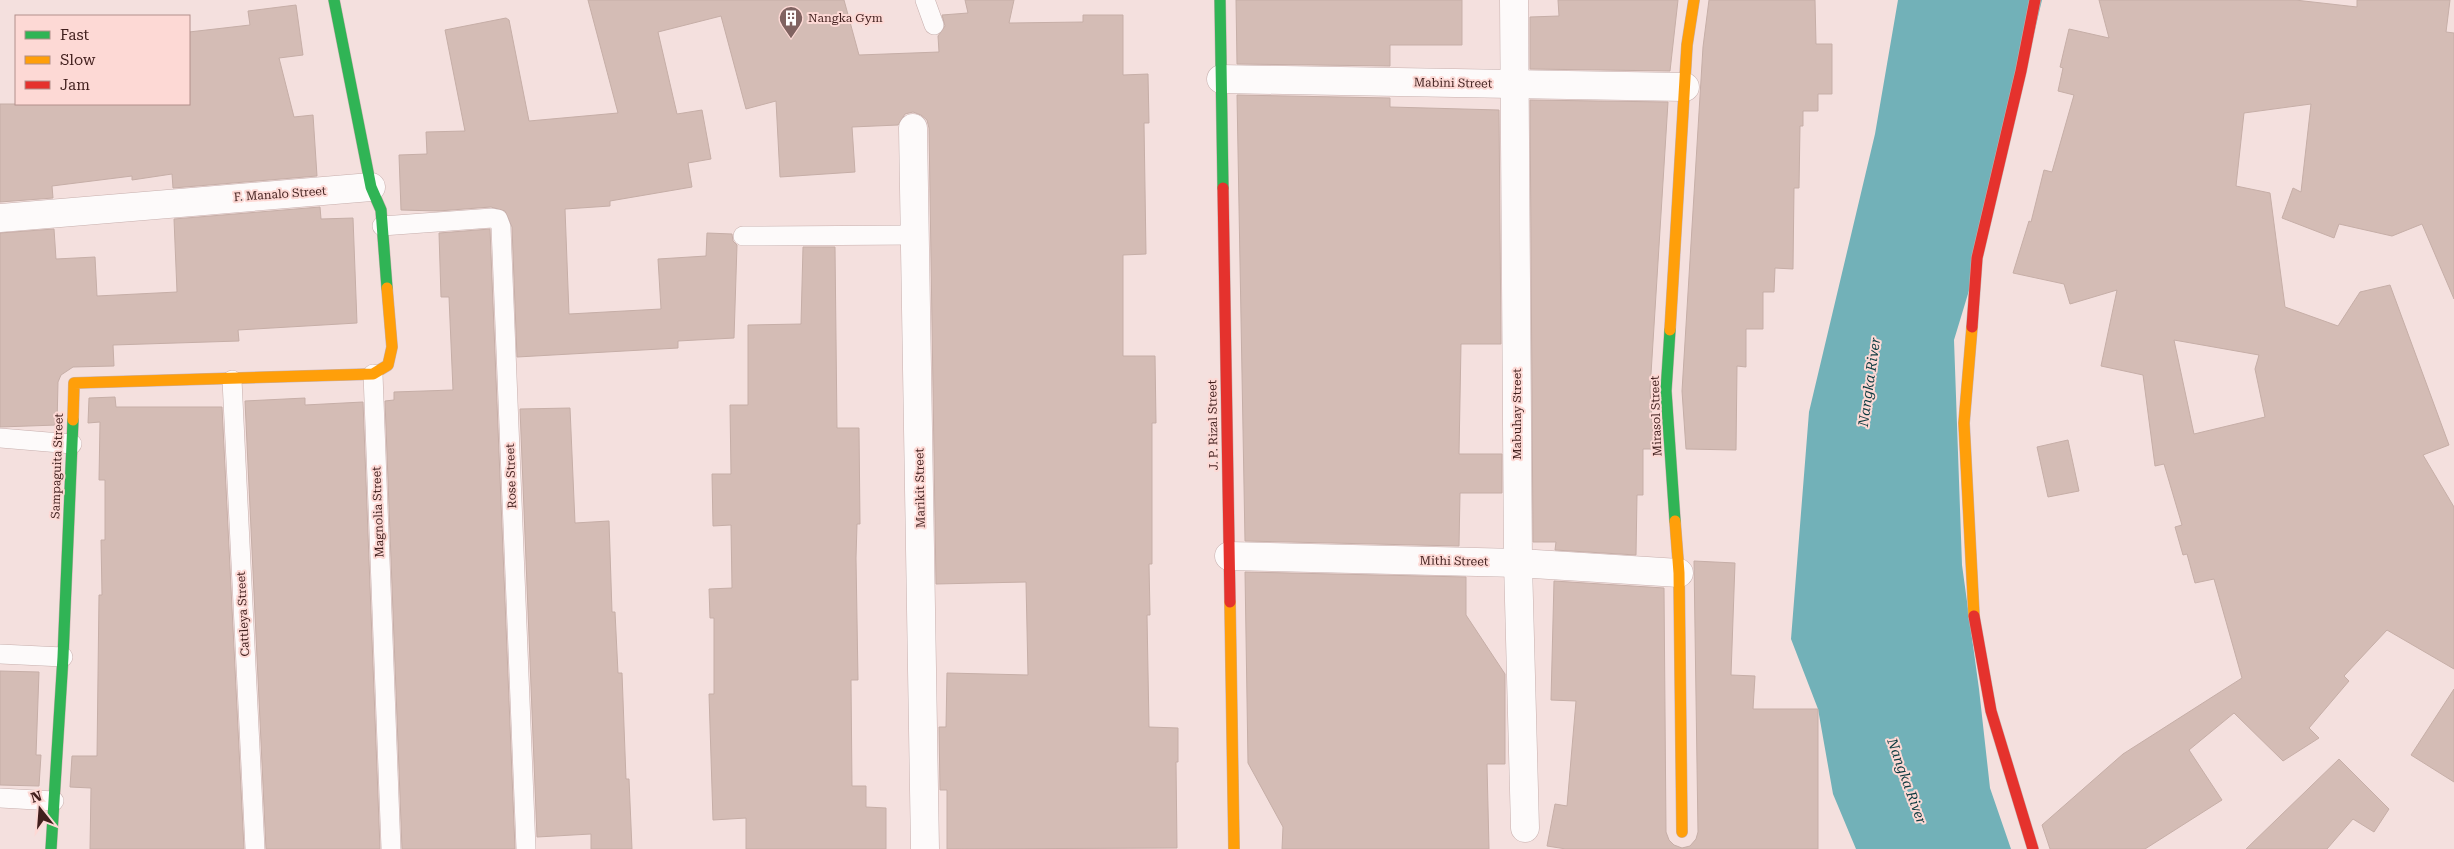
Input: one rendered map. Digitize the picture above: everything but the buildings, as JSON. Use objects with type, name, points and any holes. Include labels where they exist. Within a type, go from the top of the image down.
[{"type":"street","points":[[334,0],[371,187],[381,210],[392,347],[388,366],[373,374]]},
{"type":"street","name":"J. P. Rizal Street","points":[[1220,0],[1234,849]]},
{"type":"street","name":"Mabuhay Street","points":[[1514,0],[1518,563],[1525,828]]},
{"type":"street","name":"Mirasol Street","points":[[1682,832],[1679,573],[1666,391],[1686,45],[1694,0]]},
{"type":"street","points":[[2033,849],[1991,710],[1974,611],[1964,423],[1977,258],[2021,71],[2034,0]]},
{"type":"street","name":"Mabini Street","points":[[1221,79],[1685,87]]},
{"type":"street","name":"Marikit Street","points":[[913,128],[925,849]]},
{"type":"street","name":"F. Manalo Street","points":[[0,218],[371,187]]},
{"type":"street","name":"Sampaguita Street","points":[[51,849],[63,657],[74,383],[232,380],[373,374]]},
{"type":"street","name":"Mithi Street","points":[[1229,556],[1518,563],[1679,573]]},
{"type":"lane","points":[[924,0],[934,25]]},
{"type":"lane","name":"Rose Street","points":[[382,226],[492,218],[498,220],[501,227],[526,849]]},
{"type":"lane","points":[[743,236],[916,235]]},
{"type":"lane","name":"Magnolia Street","points":[[373,374],[390,849]]},
{"type":"lane","name":"Cattleya Street","points":[[232,380],[255,849]]},
{"type":"lane","points":[[0,438],[72,444]]},
{"type":"lane","points":[[0,654],[63,657]]},
{"type":"lane","points":[[0,798],[54,801]]},
{"type":"water","name":"Nangka River","points":[[1898,0],[2042,0],[1988,228],[1954,340],[1962,565],[1990,788],[2011,849],[1856,849],[1833,794],[1818,709],[1791,639],[1809,412],[1875,134]]},
{"type":"traffic: fast","points":[[334,0],[371,187],[381,210],[387,288]]},
{"type":"traffic: fast","points":[[1220,0],[1223,188]]},
{"type":"traffic: fast","points":[[1670,330],[1666,391],[1675,521]]},
{"type":"traffic: fast","points":[[51,849],[63,657],[73,420]]},
{"type":"traffic: slow","points":[[1670,330],[1687,45],[1694,0]]},
{"type":"traffic: slow","points":[[73,420],[74,383],[373,374],[388,365],[392,347],[387,288]]},
{"type":"traffic: slow","points":[[1972,327],[1964,423],[1974,616]]},
{"type":"traffic: slow","points":[[1675,521],[1679,573],[1682,832]]},
{"type":"traffic: slow","points":[[1230,602],[1234,849]]},
{"type":"traffic: jam","points":[[1972,327],[1977,258],[2021,71],[2035,0]]},
{"type":"traffic: jam","points":[[1223,188],[1230,602]]},
{"type":"traffic: jam","points":[[1974,616],[1991,711],[2033,849]]},
{"type":"place","name":"Nangka Gym","points":[[791,39]]}]
